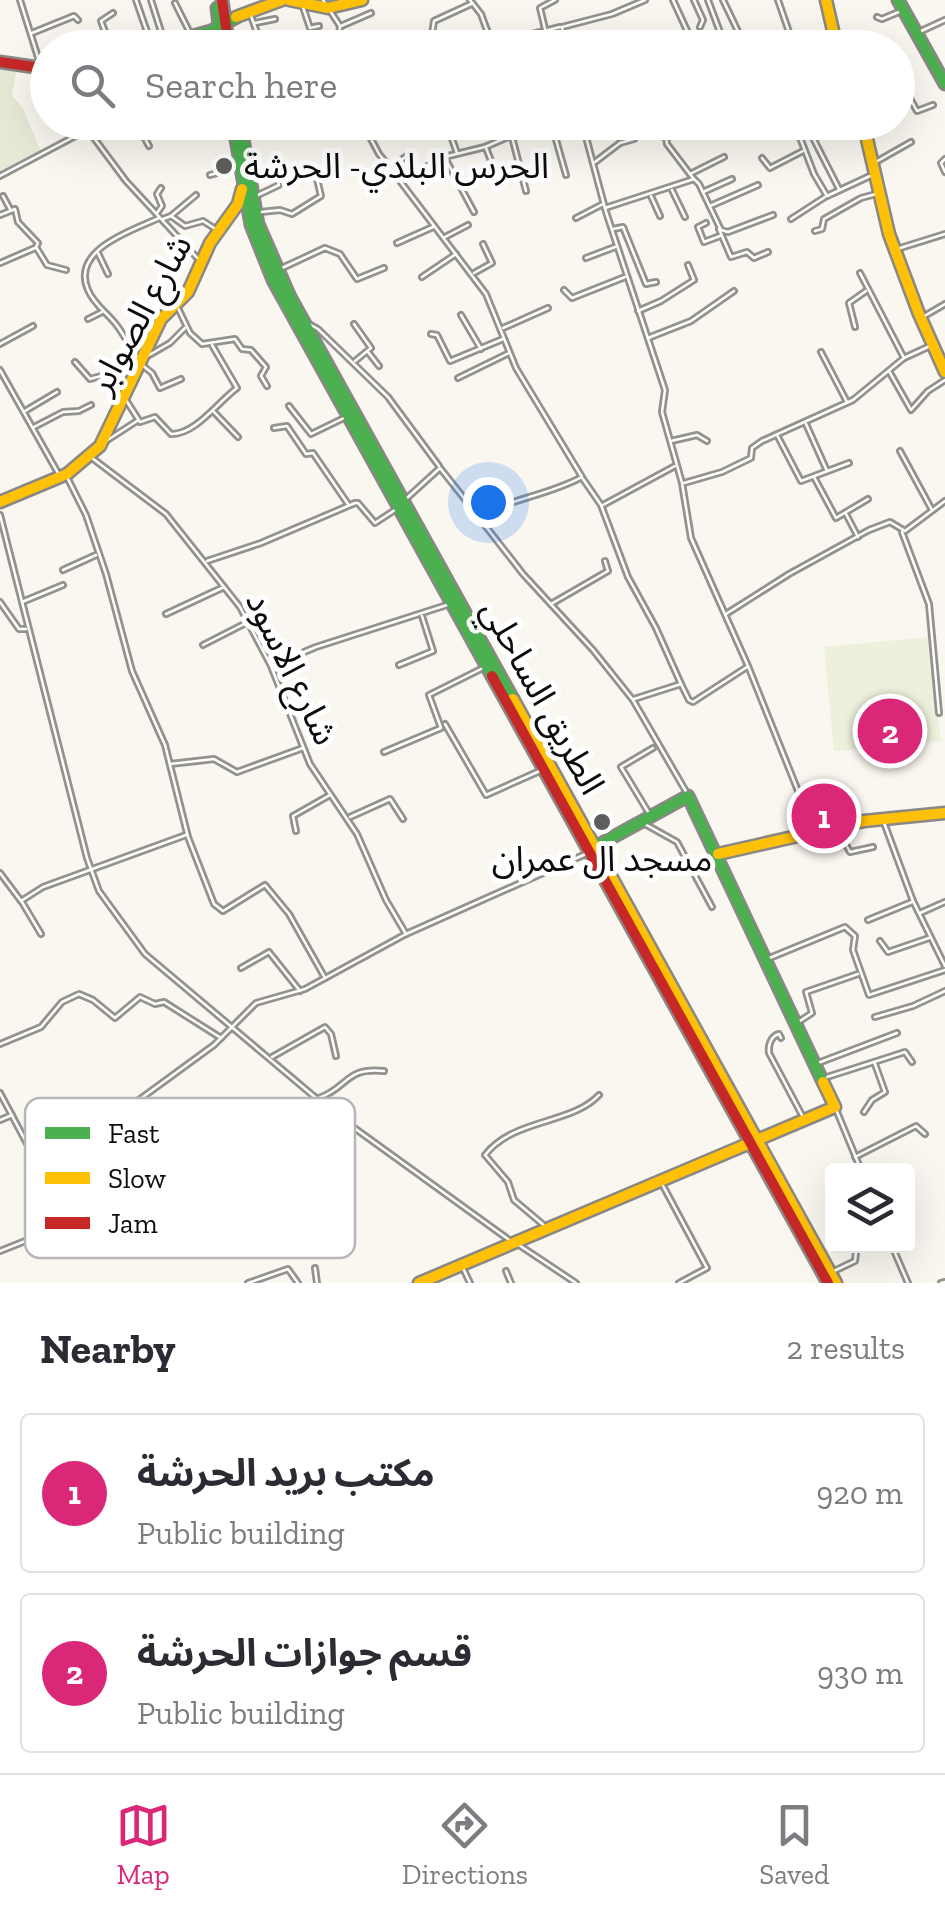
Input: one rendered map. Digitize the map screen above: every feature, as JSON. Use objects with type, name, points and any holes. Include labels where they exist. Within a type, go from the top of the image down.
[{"type":"main road","points":[[206,30],[227,21],[252,18],[282,0]]},
{"type":"main road","points":[[289,0],[332,4],[362,0]]},
{"type":"main road","points":[[826,0],[833,30]]},
{"type":"main road","points":[[220,1],[227,30]]},
{"type":"main road","points":[[903,4],[913,30]]},
{"type":"main road","points":[[915,34],[944,79]]},
{"type":"main road","points":[[0,62],[30,67]]},
{"type":"main road","name":"الطريق الساحلي","points":[[238,140],[242,183],[274,280],[832,1279]]},
{"type":"main road","name":"الطريق الساحلي","points":[[242,140],[252,213],[347,416],[401,504],[451,603],[592,850]]},
{"type":"main road","points":[[868,140],[877,193],[895,249],[920,318],[932,345],[942,356],[945,372]]},
{"type":"main road","name":"شارع الصوابر","points":[[0,502],[64,478],[100,446],[161,319],[188,292],[218,230],[238,204],[242,183]]},
{"type":"main road","name":"شارع الصوابر","points":[[232,214],[252,213]]},
{"type":"main road","points":[[419,1283],[835,1107],[688,796],[592,850]]},
{"type":"main road","points":[[718,854],[883,818],[945,813]]},
{"type":"street","points":[[20,0],[30,34]]},
{"type":"street","points":[[136,0],[146,30]]},
{"type":"street","points":[[151,0],[161,30]]},
{"type":"street","points":[[545,30],[540,8],[555,0]]},
{"type":"street","points":[[549,30],[612,14],[630,2],[645,0]]},
{"type":"street","points":[[673,0],[686,30]]},
{"type":"street","points":[[694,0],[703,21],[700,27]]},
{"type":"street","points":[[708,0],[719,30]]},
{"type":"street","points":[[723,0],[737,30]]},
{"type":"street","points":[[778,0],[788,30]]},
{"type":"street","points":[[304,2],[310,28],[319,26]]},
{"type":"street","points":[[433,30],[434,21],[471,2],[487,30]]},
{"type":"street","points":[[175,3],[189,30]]},
{"type":"street","points":[[332,4],[340,30]]},
{"type":"street","points":[[877,17],[882,19],[903,4]]},
{"type":"street","points":[[105,30],[101,20],[113,13]]},
{"type":"street","points":[[340,26],[371,13]]},
{"type":"street","points":[[40,30],[74,16],[78,20]]},
{"type":"street","points":[[256,30],[252,18],[275,18]]},
{"type":"street","points":[[915,34],[945,20]]},
{"type":"street","points":[[915,108],[917,111],[932,105]]},
{"type":"street","points":[[0,176],[68,140]]},
{"type":"street","points":[[95,140],[201,262]]},
{"type":"street","points":[[146,140],[149,146]]},
{"type":"street","points":[[372,140],[472,273],[502,328],[523,380],[601,505],[628,577],[689,700],[693,702],[748,666]]},
{"type":"street","points":[[452,140],[457,154]]},
{"type":"street","points":[[400,180],[444,157],[501,140]]},
{"type":"street","points":[[513,140],[526,192]]},
{"type":"street","points":[[556,140],[566,174]]},
{"type":"street","points":[[587,140],[616,246],[665,390],[662,412],[678,465],[691,538],[748,666],[814,832]]},
{"type":"street","points":[[594,162],[630,140]]},
{"type":"street","points":[[666,140],[703,192],[731,257],[747,252],[754,258],[768,252]]},
{"type":"street","points":[[800,140],[826,196]]},
{"type":"street","points":[[814,140],[839,190]]},
{"type":"street","points":[[791,218],[875,169],[911,142]]},
{"type":"street","points":[[486,147],[500,184]]},
{"type":"street","points":[[762,158],[770,168],[804,150]]},
{"type":"street","points":[[391,168],[408,155]]},
{"type":"street","points":[[444,157],[474,212]]},
{"type":"street","points":[[689,174],[724,157]]},
{"type":"street","points":[[945,159],[940,163],[945,172]]},
{"type":"street","points":[[210,174],[240,166]]},
{"type":"street","points":[[252,198],[278,186],[276,174]]},
{"type":"street","points":[[703,192],[732,178]]},
{"type":"street","points":[[252,213],[280,210],[292,214],[321,196],[316,179]]},
{"type":"street","points":[[576,218],[694,179]]},
{"type":"street","points":[[710,206],[758,186]]},
{"type":"street","points":[[159,217],[162,206],[157,195],[161,188]]},
{"type":"street","points":[[671,188],[685,216]]},
{"type":"street","points":[[815,231],[822,229],[823,220],[862,197],[877,193]]},
{"type":"street","points":[[650,194],[660,216]]},
{"type":"street","points":[[181,379],[160,388],[118,326],[89,293],[85,281],[97,251],[159,217],[171,216],[196,195]]},
{"type":"street","points":[[3,196],[11,210],[15,210],[18,222],[32,234],[38,244],[36,248],[48,264],[66,270]]},
{"type":"street","points":[[0,214],[11,210]]},
{"type":"street","points":[[718,227],[728,232],[773,215]]},
{"type":"street","points":[[171,216],[184,226],[203,221],[218,230]]},
{"type":"street","points":[[706,223],[698,227],[704,242],[722,236]]},
{"type":"street","points":[[444,238],[468,225]]},
{"type":"street","points":[[397,243],[434,226]]},
{"type":"street","points":[[611,229],[624,228],[646,284],[656,282]]},
{"type":"street","points":[[895,249],[945,234]]},
{"type":"street","points":[[472,273],[492,264],[483,244]]},
{"type":"street","points":[[586,258],[616,246]]},
{"type":"street","points":[[0,263],[36,248]]},
{"type":"street","points":[[276,271],[325,248],[340,254],[357,278],[384,268]]},
{"type":"street","points":[[97,251],[108,274]]},
{"type":"street","points":[[422,277],[457,254]]},
{"type":"street","points":[[637,311],[694,280],[688,265]]},
{"type":"street","points":[[860,273],[904,358]]},
{"type":"street","points":[[564,290],[571,298],[626,277]]},
{"type":"street","points":[[855,327],[849,302],[867,290]]},
{"type":"street","points":[[647,339],[691,321],[734,291]]},
{"type":"street","points":[[176,302],[186,327],[202,344],[235,339],[242,349],[251,350],[266,366],[261,376],[267,386]]},
{"type":"street","points":[[920,318],[945,304]]},
{"type":"street","points":[[502,328],[548,308]]},
{"type":"street","points":[[88,320],[103,311]]},
{"type":"street","points":[[461,315],[482,350]]},
{"type":"street","points":[[304,323],[318,329],[388,397],[550,605],[633,700],[688,796]]},
{"type":"street","points":[[354,324],[370,346],[354,362]]},
{"type":"street","points":[[0,344],[33,326]]},
{"type":"street","points":[[141,361],[170,344],[186,327]]},
{"type":"street","points":[[430,334],[437,335],[450,361],[504,338]]},
{"type":"street","points":[[75,362],[90,379],[112,373],[138,420],[157,418],[175,436],[213,411],[237,388],[212,344]]},
{"type":"street","points":[[682,483],[722,472],[751,458],[752,448],[848,403],[904,358],[932,345]]},
{"type":"street","points":[[368,351],[379,366]]},
{"type":"street","points":[[458,378],[510,352]]},
{"type":"street","points":[[821,352],[848,403]]},
{"type":"street","points":[[0,370],[86,516],[132,671],[162,737],[187,834],[218,910],[264,885],[289,914],[325,978]]},
{"type":"street","points":[[888,370],[911,410],[945,380]]},
{"type":"street","points":[[25,411],[58,392]]},
{"type":"street","points":[[34,427],[63,412],[91,405]]},
{"type":"street","points":[[290,406],[311,434],[347,416]]},
{"type":"street","points":[[213,411],[238,437]]},
{"type":"street","points":[[100,446],[138,420]]},
{"type":"street","points":[[806,424],[828,472]]},
{"type":"street","points":[[274,428],[287,426],[349,505]]},
{"type":"street","points":[[670,441],[697,434],[707,441]]},
{"type":"street","points":[[777,435],[800,480],[848,463]]},
{"type":"street","points":[[900,451],[933,512]]},
{"type":"street","name":"شارع الاسود","points":[[91,457],[157,506],[225,587],[273,671],[314,772],[347,818],[406,934]]},
{"type":"street","points":[[601,505],[678,465]]},
{"type":"street","points":[[206,562],[358,502],[374,523],[440,468]]},
{"type":"street","points":[[814,477],[834,517],[868,499]]},
{"type":"street","points":[[479,517],[502,504],[582,478]]},
{"type":"street","points":[[902,530],[945,502]]},
{"type":"street","points":[[845,513],[858,537]]},
{"type":"street","points":[[0,515],[91,870],[112,911],[145,954],[317,1098]]},
{"type":"street","points":[[725,615],[789,574],[892,523],[902,530],[929,604],[939,713]]},
{"type":"street","points":[[63,570],[97,555]]},
{"type":"street","points":[[550,605],[608,571],[605,561]]},
{"type":"street","points":[[21,602],[62,585]]},
{"type":"street","points":[[166,614],[225,587]]},
{"type":"street","points":[[0,602],[19,629],[28,628]]},
{"type":"street","points":[[273,671],[296,662],[316,646],[451,603]]},
{"type":"street","points":[[398,665],[433,651],[421,613]]},
{"type":"street","points":[[202,646],[248,622]]},
{"type":"street","points":[[384,752],[441,728],[429,695],[486,666]]},
{"type":"street","points":[[633,700],[681,684]]},
{"type":"street","points":[[445,724],[486,795],[543,769]]},
{"type":"street","points":[[170,764],[214,759],[237,772],[304,748]]},
{"type":"street","points":[[653,748],[621,767],[646,819],[682,849],[712,907]]},
{"type":"street","points":[[296,831],[293,816],[332,795]]},
{"type":"street","points":[[347,818],[392,800],[403,819]]},
{"type":"street","points":[[767,959],[845,927],[855,936],[853,949],[860,974],[866,993],[872,996],[945,968],[918,914],[888,841],[883,818]]},
{"type":"street","points":[[845,825],[845,843],[850,852],[873,846]]},
{"type":"street","points":[[21,901],[43,888],[187,834]]},
{"type":"street","points":[[141,1098],[222,1038],[256,1003],[300,991],[406,934],[592,850]]},
{"type":"street","points":[[0,873],[42,934]]},
{"type":"street","points":[[868,920],[913,901]]},
{"type":"street","points":[[918,914],[945,902]]},
{"type":"street","points":[[880,941],[888,952],[930,937]]},
{"type":"street","points":[[241,968],[269,952],[300,991]]},
{"type":"street","points":[[797,1023],[812,1013],[806,992],[860,974]]},
{"type":"street","points":[[875,1017],[913,1006],[945,990]]},
{"type":"street","points":[[0,1044],[41,1028],[62,1002],[79,994],[93,1000],[112,1018],[142,996],[155,1004],[164,1002],[222,1038]]},
{"type":"street","points":[[270,1058],[325,1027],[336,1056]]},
{"type":"street","points":[[816,1064],[898,1033]]},
{"type":"street","points":[[781,1038],[776,1035],[768,1047],[769,1053],[804,1120]]},
{"type":"street","points":[[823,1078],[905,1052],[912,1062]]},
{"type":"street","points":[[864,1112],[886,1089],[875,1062]]},
{"type":"street","points":[[320,1098],[365,1070],[384,1071]]},
{"type":"street","points":[[0,1093],[25,1140]]},
{"type":"street","points":[[547,1228],[514,1200],[508,1182],[485,1155],[514,1132],[568,1112],[599,1095]]},
{"type":"street","points":[[835,1107],[858,1163]]},
{"type":"street","points":[[0,1120],[12,1116]]},
{"type":"street","points":[[856,1157],[916,1126],[925,1134]]},
{"type":"street","points":[[355,1129],[512,1243],[576,1283]]},
{"type":"street","points":[[661,1180],[706,1268],[678,1283]]},
{"type":"street","points":[[0,1251],[25,1241]]},
{"type":"street","points":[[832,1279],[855,1261],[856,1253]]},
{"type":"street","points":[[895,1253],[908,1283]]},
{"type":"street","points":[[462,1265],[470,1283]]},
{"type":"street","points":[[248,1283],[286,1268],[292,1270],[298,1283]]},
{"type":"street","points":[[315,1268],[317,1283]]},
{"type":"street","points":[[506,1270],[511,1283]]},
{"type":"green space","points":[[0,69],[16,72],[12,95],[30,125],[30,140],[36,140],[41,151],[0,173]]},
{"type":"green space","points":[[928,637],[941,741],[834,751],[824,647]]},
{"type":"traffic: fast","points":[[898,0],[915,30]]},
{"type":"traffic: fast","points":[[217,8],[220,30]]},
{"type":"traffic: fast","points":[[213,30],[237,17]]},
{"type":"traffic: fast","points":[[915,30],[945,84]]},
{"type":"traffic: fast","points":[[236,140],[251,225],[273,280],[492,676]]},
{"type":"traffic: fast","points":[[243,140],[258,224],[290,297],[513,699]]},
{"type":"traffic: fast","points":[[595,847],[688,796],[823,1082]]},
{"type":"traffic: slow","points":[[236,17],[282,0]]},
{"type":"traffic: slow","points":[[289,0],[328,8],[362,0]]},
{"type":"traffic: slow","points":[[826,0],[833,30]]},
{"type":"traffic: slow","points":[[867,140],[889,234],[945,372]]},
{"type":"traffic: slow","points":[[0,502],[67,474],[100,446],[161,319],[188,292],[210,243],[238,204],[242,189]]},
{"type":"traffic: slow","points":[[513,699],[836,1283]]},
{"type":"traffic: slow","points":[[718,854],[864,821],[945,813]]},
{"type":"traffic: slow","points":[[419,1283],[835,1107],[823,1082]]},
{"type":"traffic: jam","points":[[222,0],[226,30]]},
{"type":"traffic: jam","points":[[0,62],[30,66]]},
{"type":"traffic: jam","points":[[492,676],[828,1283]]},
{"type":"place","name":"الحرس البلدي- الحرشة","points":[[224,166]]},
{"type":"place","name":"قسم جوازات الحرشة","points":[[890,731]]},
{"type":"place","name":"مكتب بريد الحرشة","points":[[824,816]]},
{"type":"place","name":"مسجد ال عمران","points":[[602,822]]}]
